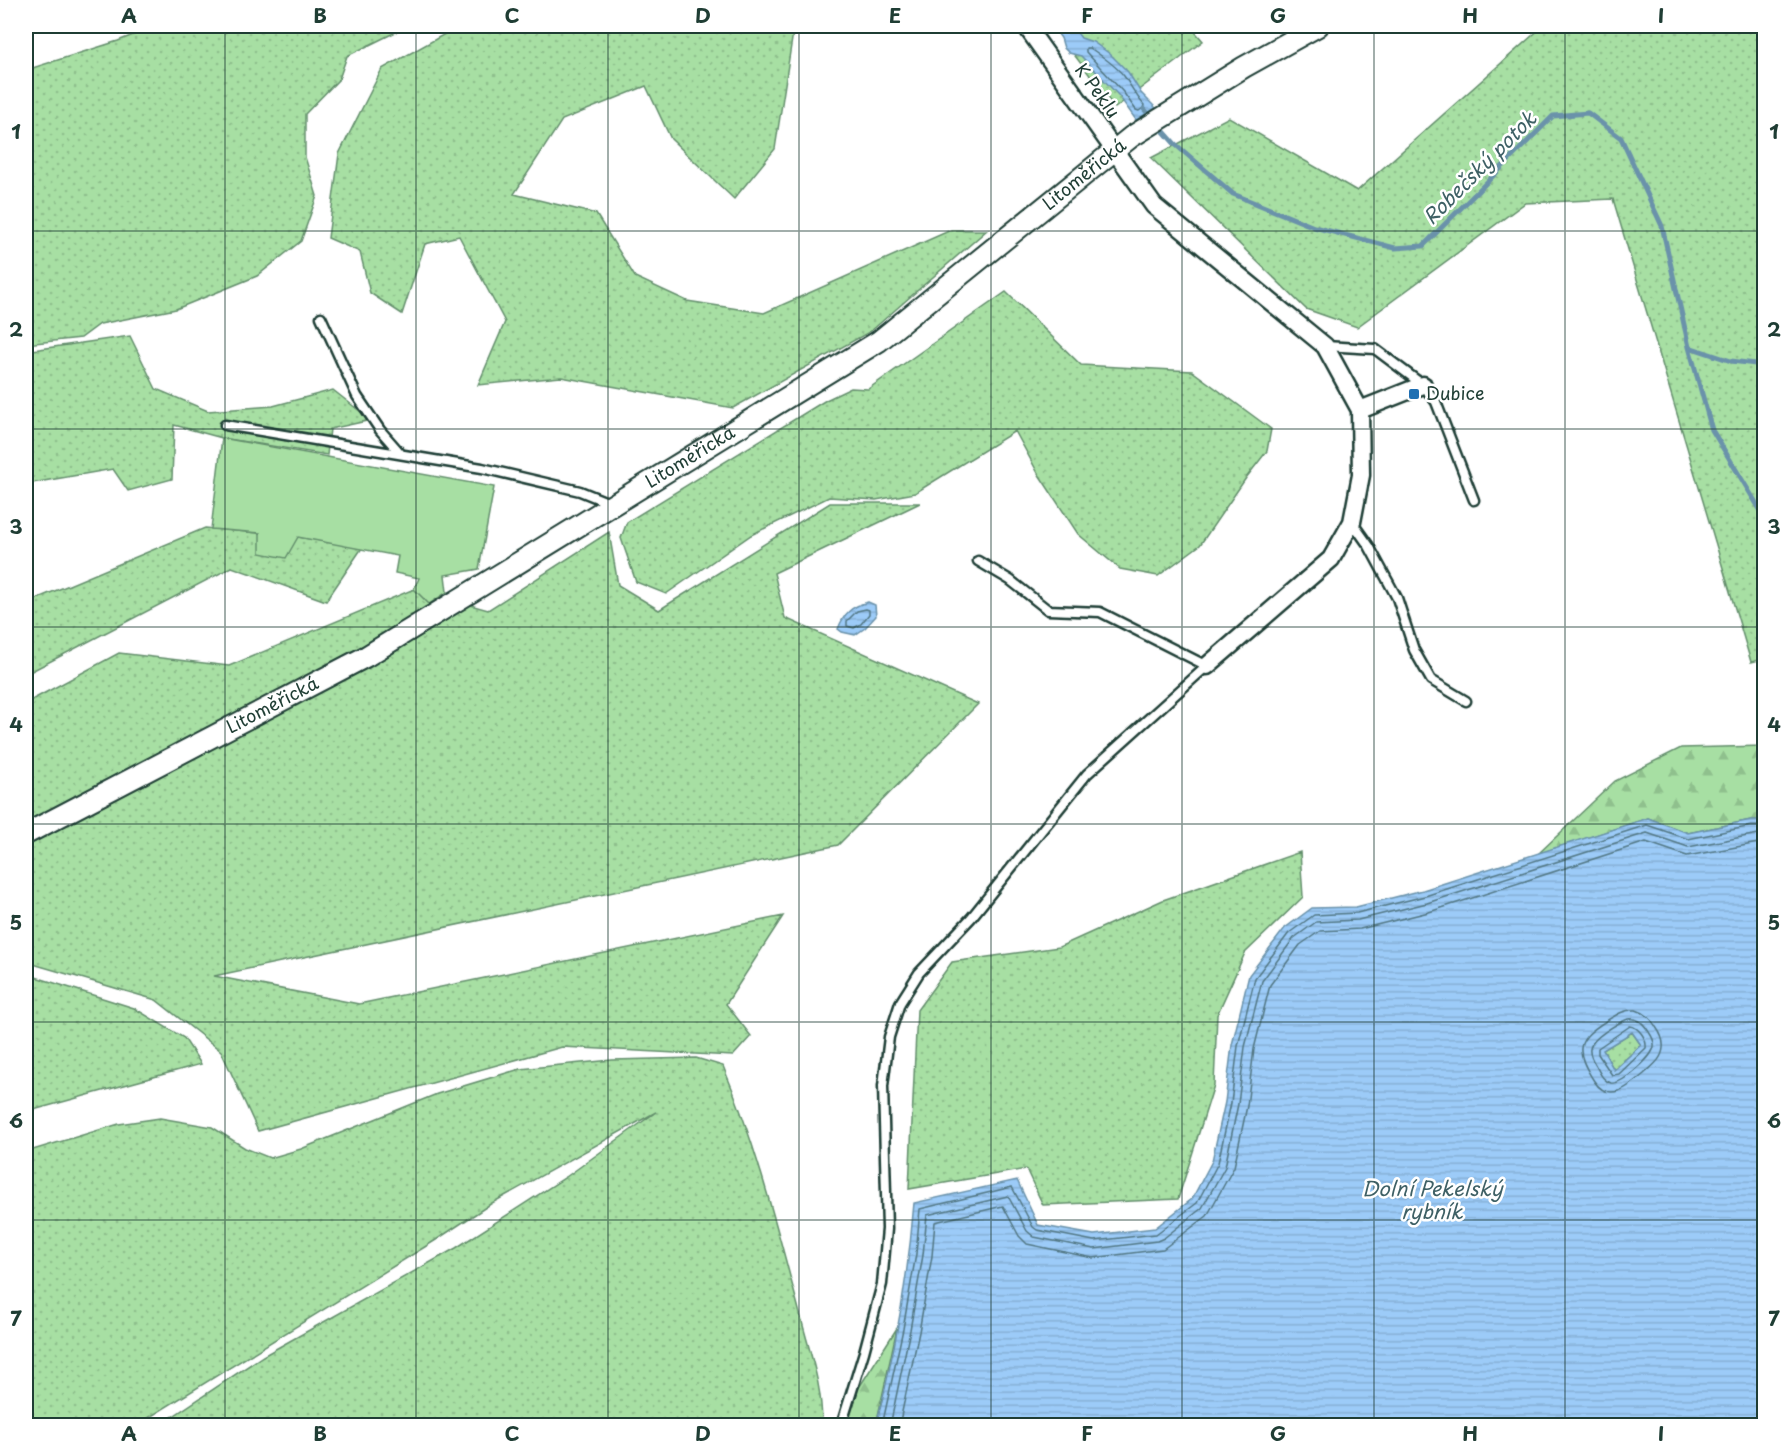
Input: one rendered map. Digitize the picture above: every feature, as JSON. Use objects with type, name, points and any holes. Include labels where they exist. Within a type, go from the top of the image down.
[{"type":"street","name":"K Peklu","points":[[1026,26],[1154,206],[1325,346]]},
{"type":"street","name":"Litoměřická","points":[[26,834],[367,656],[879,341],[1131,137],[1318,26]]},
{"type":"street","points":[[1207,666],[1331,559],[1352,522],[1361,475],[1360,410],[1325,346]]},
{"type":"street","points":[[1360,410],[1423,385]]},
{"type":"lane","points":[[321,317],[357,396],[380,430],[401,454]]},
{"type":"lane","points":[[1325,346],[1375,349],[1423,385],[1436,402],[1474,500]]},
{"type":"lane","points":[[225,425],[482,468],[580,490],[613,504]]},
{"type":"lane","points":[[1352,522],[1370,546],[1397,598],[1414,650],[1431,680],[1466,701]]},
{"type":"lane","points":[[840,1425],[864,1352],[882,1284],[887,1229],[884,1086],[889,1037],[900,1003],[919,973],[971,918],[1087,774],[1207,666],[1100,612],[1048,610],[1010,580],[978,561]]},
{"type":"green space","points":[[156,26],[408,26],[347,56],[339,79],[305,114],[305,157],[317,196],[301,241],[257,276],[176,309],[100,324],[81,338],[26,344],[26,70],[118,41]]},
{"type":"green space","points":[[459,26],[794,26],[775,149],[734,199],[671,139],[646,86],[562,120],[514,194],[596,214],[635,277],[687,301],[764,313],[951,230],[987,230],[871,331],[733,408],[561,377],[478,385],[505,322],[459,236],[425,244],[402,314],[370,293],[360,252],[328,238],[339,154],[382,69]]},
{"type":"green space","points":[[1052,26],[1190,26],[1203,41],[1115,108]]},
{"type":"green space","points":[[1764,26],[1764,659],[1751,662],[1613,199],[1525,203],[1357,327],[1306,309],[1151,158],[1229,117],[1357,191],[1542,27]]},
{"type":"green space","points":[[1006,292],[1081,365],[1192,371],[1271,429],[1267,451],[1200,545],[1158,576],[1120,569],[1078,534],[1038,473],[1015,431],[915,493],[876,500],[829,497],[751,535],[666,594],[636,582],[621,538],[627,522],[826,400],[851,388],[868,389]]},
{"type":"green space","points":[[130,336],[156,389],[208,411],[273,406],[333,390],[371,420],[330,429],[327,455],[222,438],[174,425],[172,479],[128,491],[113,469],[26,484],[26,351]]},
{"type":"green space","points":[[222,438],[494,487],[479,569],[445,575],[447,592],[429,604],[414,589],[419,578],[395,573],[398,556],[298,537],[286,558],[260,553],[260,533],[211,529]]},
{"type":"green space","points":[[830,503],[920,503],[774,573],[785,618],[978,704],[838,845],[214,976],[359,1004],[783,916],[726,1004],[751,1036],[733,1056],[562,1047],[258,1131],[221,1051],[156,1000],[26,962],[26,703],[119,653],[229,666],[414,589],[488,610],[609,532],[618,585],[659,610]]},
{"type":"green space","points":[[205,528],[298,537],[362,548],[326,601],[232,567],[26,674],[26,603]]},
{"type":"green space","points":[[1764,746],[1764,820],[1751,820],[1688,833],[1648,818],[1538,854],[1615,781],[1681,748]]},
{"type":"green space","points":[[1300,852],[1303,897],[1245,953],[1217,1015],[1214,1085],[1178,1199],[1043,1205],[1026,1169],[909,1189],[917,1010],[952,962],[1059,947],[1163,900]]},
{"type":"green space","points":[[26,974],[134,1008],[184,1038],[201,1064],[26,1112]]},
{"type":"green space","points":[[1632,1032],[1641,1045],[1614,1070],[1603,1050]]},
{"type":"green space","points":[[696,1058],[723,1066],[746,1126],[774,1217],[814,1367],[820,1394],[822,1425],[160,1425],[263,1356],[456,1248],[566,1177],[656,1112],[492,1203],[137,1425],[26,1425],[26,1152],[119,1124],[160,1118],[212,1127],[245,1148],[270,1158],[301,1149],[437,1094],[520,1069],[612,1060]]},
{"type":"green space","points":[[897,1328],[876,1425],[835,1425]]},
{"type":"water","points":[[1052,26],[1072,26],[1081,38],[1093,42],[1110,54],[1128,72],[1141,93],[1156,108],[1136,120],[1119,96],[1081,56],[1069,53],[1064,48],[1061,38]]},
{"type":"water","points":[[868,602],[875,605],[876,616],[865,628],[855,635],[838,629],[849,611]]},
{"type":"water","name":"Dolní Pekelský rybník","points":[[1648,818],[1688,833],[1751,820],[1764,820],[1764,1425],[876,1425],[900,1315],[914,1203],[1017,1180],[1038,1225],[1094,1235],[1155,1228],[1192,1199],[1212,1161],[1225,1102],[1232,1045],[1249,975],[1285,928],[1312,908],[1356,907],[1423,890]],"holes":[[[1632,1032],[1641,1045],[1614,1070],[1603,1050]]]},
{"type":"waterway","name":"Robečský potok","points":[[1144,109],[1175,144],[1233,194],[1314,227],[1395,248],[1423,246],[1553,116],[1588,113],[1621,138],[1662,226],[1689,347],[1712,430],[1764,516]]},
{"type":"waterway","points":[[1689,347],[1731,361],[1764,365]]},
{"type":"place","name":"Dubice","points":[[1414,394]]}]
